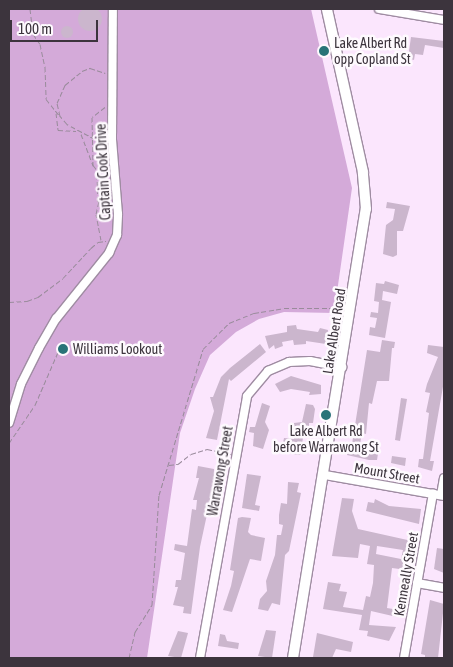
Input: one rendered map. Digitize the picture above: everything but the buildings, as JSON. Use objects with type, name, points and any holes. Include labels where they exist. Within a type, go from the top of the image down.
[{"type":"main road","name":"Lake Albert Road","points":[[293,658],[364,227],[365,190],[327,9]]},
{"type":"street","name":"Captain Cook Drive","points":[[113,9],[115,191],[118,224],[115,241]]},
{"type":"street","points":[[379,9],[414,12],[444,20]]},
{"type":"street","points":[[9,423],[21,384],[39,348],[115,241]]},
{"type":"street","name":"Warrawong Street","points":[[200,658],[235,454],[247,396],[268,371],[299,360],[342,367]]},
{"type":"street","name":"Mount Street","points":[[324,475],[440,495]]},
{"type":"street","name":"Kenneally Street","points":[[404,658],[417,583],[444,478]]},
{"type":"street","points":[[417,583],[444,588]]},
{"type":"path","points":[[30,9],[33,34],[40,44],[45,67],[46,99],[56,113],[76,131],[94,139]]},
{"type":"path","points":[[60,116],[57,104],[60,93],[75,77],[90,68],[113,75]]},
{"type":"path","points":[[94,167],[92,117],[94,112],[113,104]]},
{"type":"path","points":[[56,113],[58,130],[76,131]]},
{"type":"path","points":[[81,134],[98,174],[115,191],[104,195],[98,205]]},
{"type":"path","points":[[98,174],[98,205],[96,214],[101,241]]},
{"type":"path","points":[[9,302],[27,301],[38,297],[101,241],[115,241]]},
{"type":"path","points":[[129,658],[135,632],[152,605],[159,495],[197,363],[215,335],[229,323],[254,313],[315,306],[351,309]]},
{"type":"path","points":[[9,442],[35,405],[58,352]]},
{"type":"path","points":[[169,465],[178,464],[191,454],[207,449],[235,454]]},
{"type":"shaded area","points":[[9,9],[311,9],[352,188],[334,313],[284,312],[259,319],[236,332],[210,355],[195,389],[180,433],[147,658],[9,658]]},
{"type":"place","name":"Lake Albert Rd opp Copland St","points":[[324,51]]},
{"type":"place","name":"Williams Lookout","points":[[63,349]]},
{"type":"place","name":"Lake Albert Rd before Warrawong St","points":[[326,415]]}]
